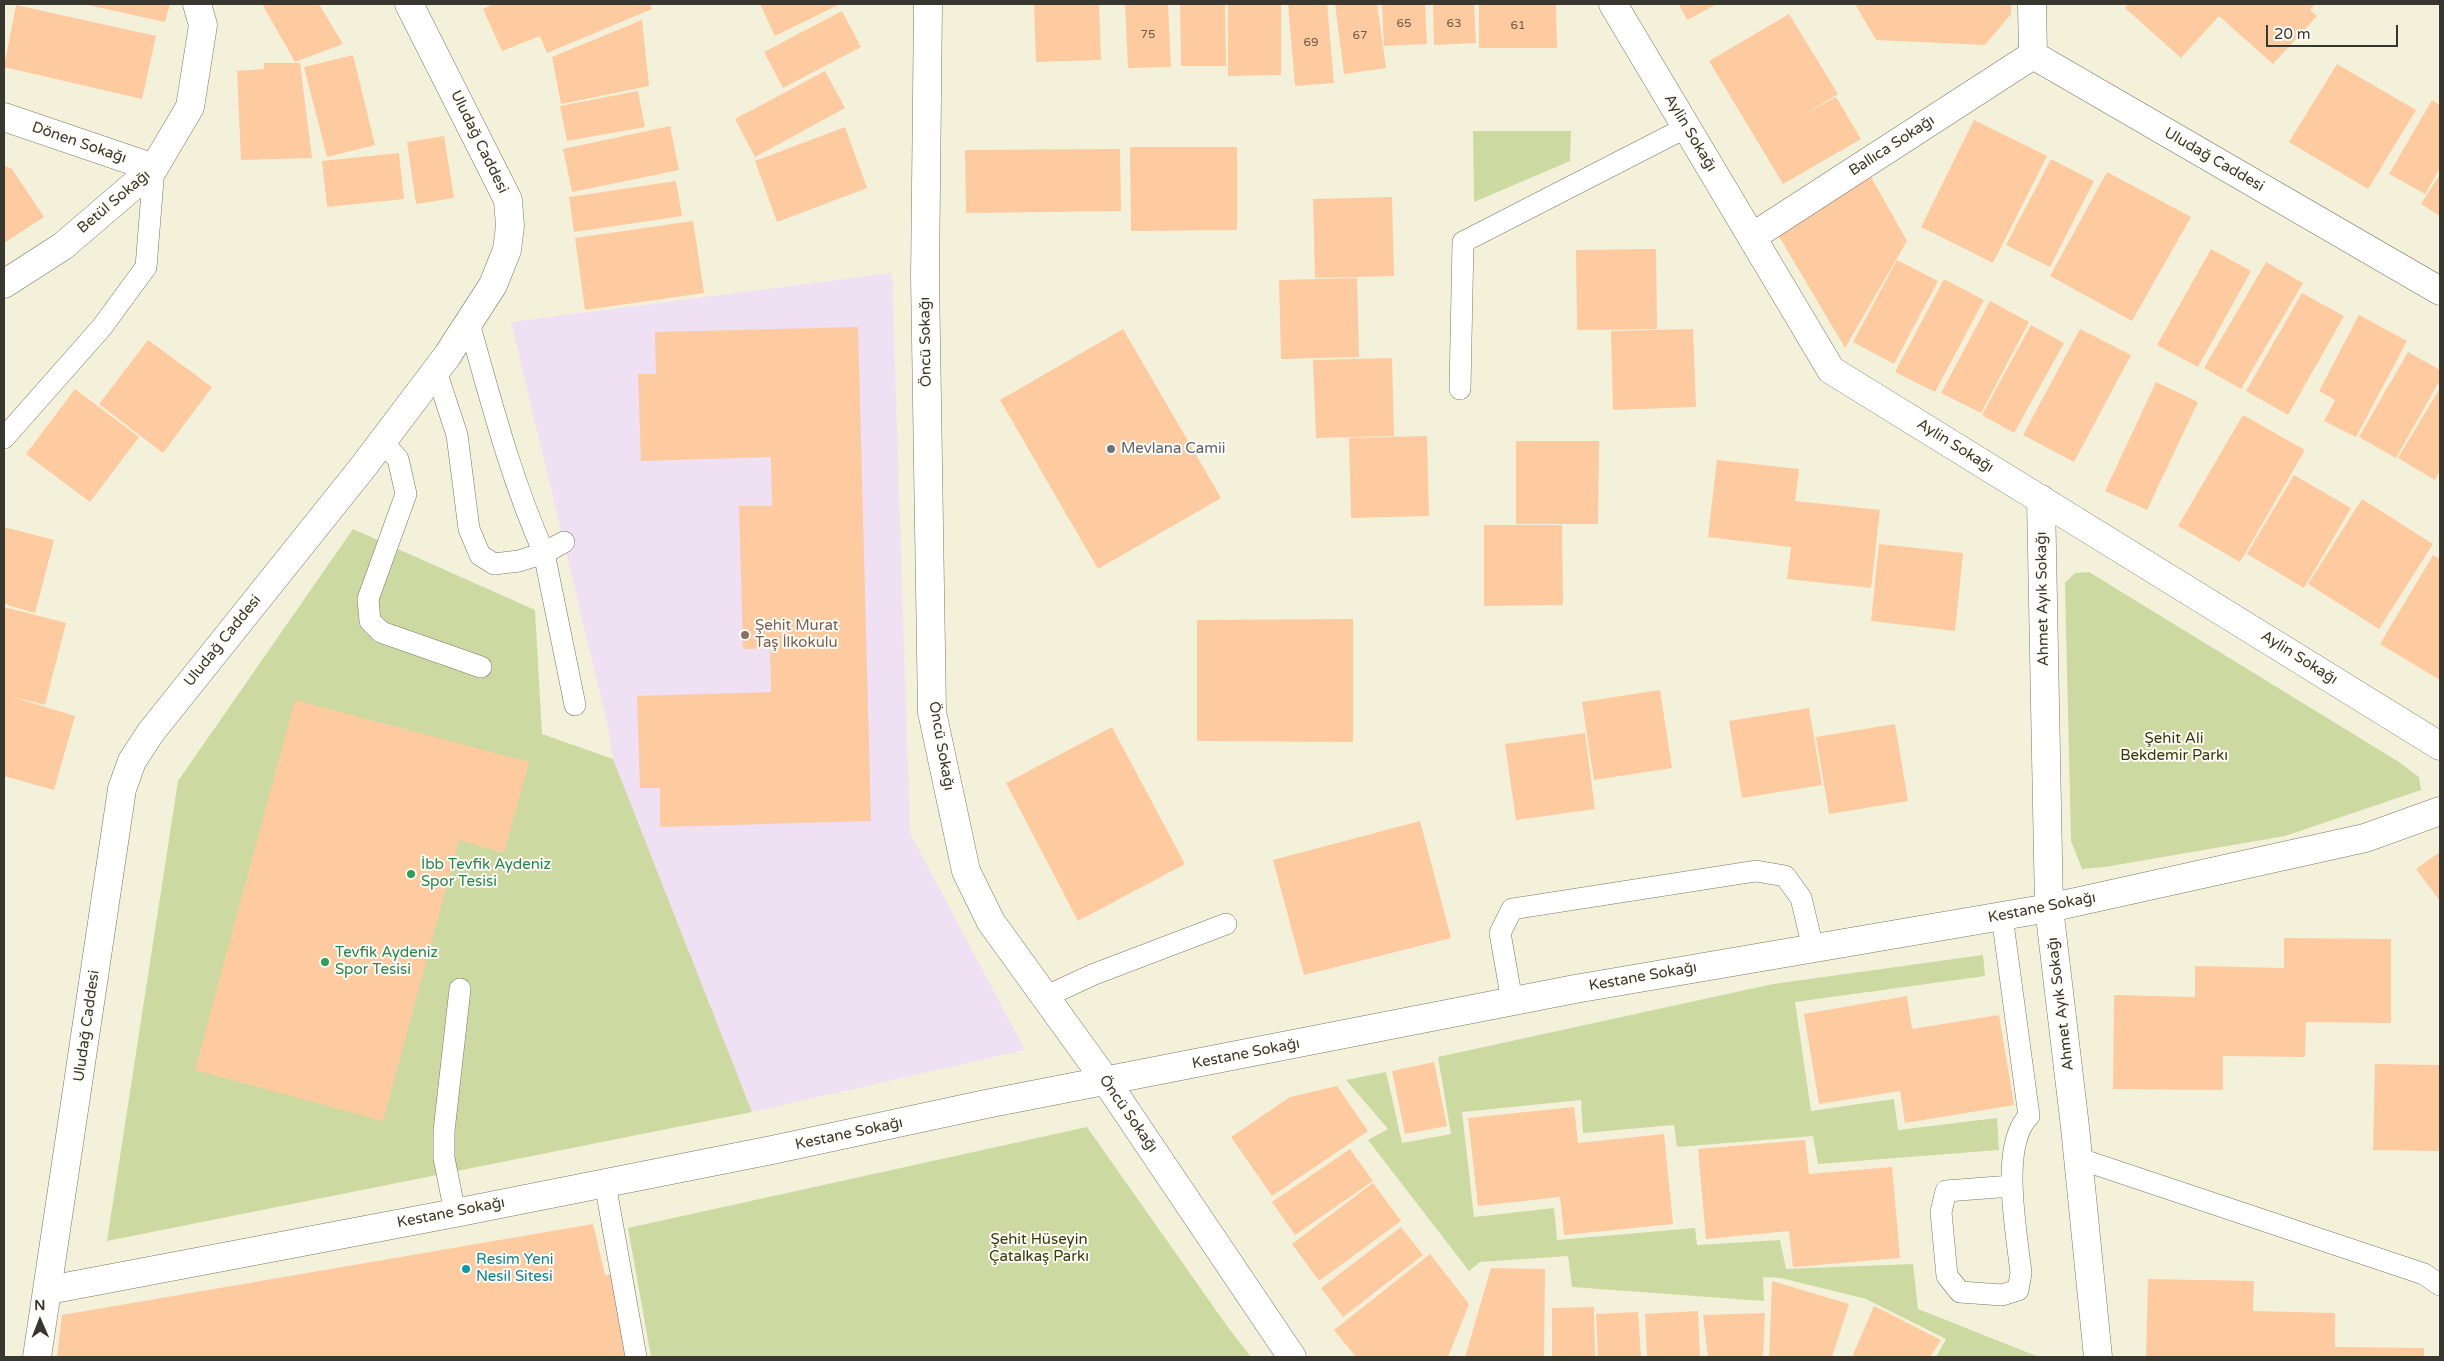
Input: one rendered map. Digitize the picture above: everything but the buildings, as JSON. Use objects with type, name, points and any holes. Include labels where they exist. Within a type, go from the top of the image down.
[{"type":"street","name":"Betül Sokağı","points":[[4,284],[63,246],[154,168],[190,107],[203,25],[197,4]]},
{"type":"street","name":"Uludağ Caddesi","points":[[37,1357],[49,1290],[122,789],[132,761],[151,732],[436,371],[494,285],[507,250],[510,226],[508,200],[409,4]]},
{"type":"street","name":"Öncü Sokağı","points":[[928,4],[924,277],[932,712],[966,871],[991,922],[1106,1081],[1292,1357]]},
{"type":"street","name":"Aylin Sokağı","points":[[1613,4],[1831,370],[2440,746]]},
{"type":"street","points":[[2032,4],[2033,55]]},
{"type":"street","name":"Uludağ Caddesi","points":[[2033,55],[2440,291]]},
{"type":"street","name":"Ballıca Sokağı","points":[[1752,237],[2033,55]]},
{"type":"street","name":"Dönen Sokağı","points":[[4,118],[154,168]]},
{"type":"street","name":"Ahmet Ayık Sokağı","points":[[2042,499],[2049,908],[2078,1158],[2098,1357]]},
{"type":"street","name":"Kestane Sokağı","points":[[49,1290],[455,1213],[1512,1001],[2049,908],[2365,838],[2440,811]]},
{"type":"lane","points":[[1460,390],[1463,242],[1687,127]]},
{"type":"lane","points":[[4,438],[102,327],[146,267],[154,168]]},
{"type":"lane","points":[[469,323],[499,430],[531,524],[544,553],[575,705]]},
{"type":"lane","points":[[436,371],[457,435],[469,529],[480,555],[494,564],[519,561],[544,553],[564,542]]},
{"type":"lane","points":[[382,441],[398,459],[406,494],[368,599],[370,621],[381,632],[481,667]]},
{"type":"lane","points":[[1512,1001],[1500,933],[1512,909],[1756,871],[1785,876],[1801,898],[1813,948]]},
{"type":"lane","points":[[2002,916],[2029,1116],[2022,1123],[2010,1164],[2021,1274],[2018,1290],[2002,1295],[1960,1292],[1947,1276],[1945,1266],[1941,1212],[1946,1191],[2012,1186]]},
{"type":"lane","points":[[1046,998],[1092,975],[1226,924]]},
{"type":"lane","points":[[455,1213],[444,1149],[460,989]]},
{"type":"lane","points":[[2078,1158],[2424,1274],[2440,1285]]},
{"type":"lane","points":[[605,1183],[636,1357]]},
{"type":"shaded area","name":"Şehit Murat Taş İlkokulu","points":[[892,273],[910,833],[1025,1050],[752,1112],[613,759],[608,727],[511,322]]},
{"type":"green space","points":[[1473,131],[1571,131],[1570,161],[1474,202]]},
{"type":"green space","name":"İbb Tevfik Aydeniz Spor Tesisi","points":[[353,529],[535,610],[542,734],[613,759],[752,1112],[107,1241],[178,781]]},
{"type":"green space","name":"Şehit Ali Bekdemir Parkı","points":[[2089,572],[2399,762],[2419,777],[2421,790],[2285,836],[2105,867],[2082,869],[2071,841],[2065,583],[2075,573]]},
{"type":"green space","points":[[1983,955],[1985,976],[1795,1002],[1811,1111],[1894,1099],[1898,1130],[1997,1118],[1999,1150],[1818,1164],[1813,1136],[1677,1147],[1674,1125],[1583,1133],[1581,1100],[1462,1112],[1474,1217],[1554,1208],[1557,1240],[1695,1228],[1697,1245],[1780,1240],[1786,1269],[1913,1264],[1918,1309],[2039,1357],[1936,1357],[1946,1339],[1866,1299],[1781,1278],[1763,1277],[1764,1301],[1572,1287],[1568,1256],[1480,1262],[1469,1271],[1368,1140],[1388,1129],[1346,1080],[1386,1072],[1402,1143],[1451,1134],[1438,1057],[1773,984]]},
{"type":"green space","name":"Şehit Hüseyin Çatalkaş Parkı","points":[[1087,1127],[1227,1326],[1251,1357],[651,1357],[628,1228]]},
{"type":"place","name":"Mevlana Camii","points":[[1111,449]]},
{"type":"place","name":"Şehit Murat Taş İlkokulu","points":[[745,635]]},
{"type":"place","name":"İbb Tevfik Aydeniz Spor Tesisi","points":[[411,874]]},
{"type":"place","name":"Tevfik Aydeniz Spor Tesisi","points":[[325,962]]},
{"type":"place","name":"Resim Yeni Nesil Sitesi","points":[[466,1269]]}]
